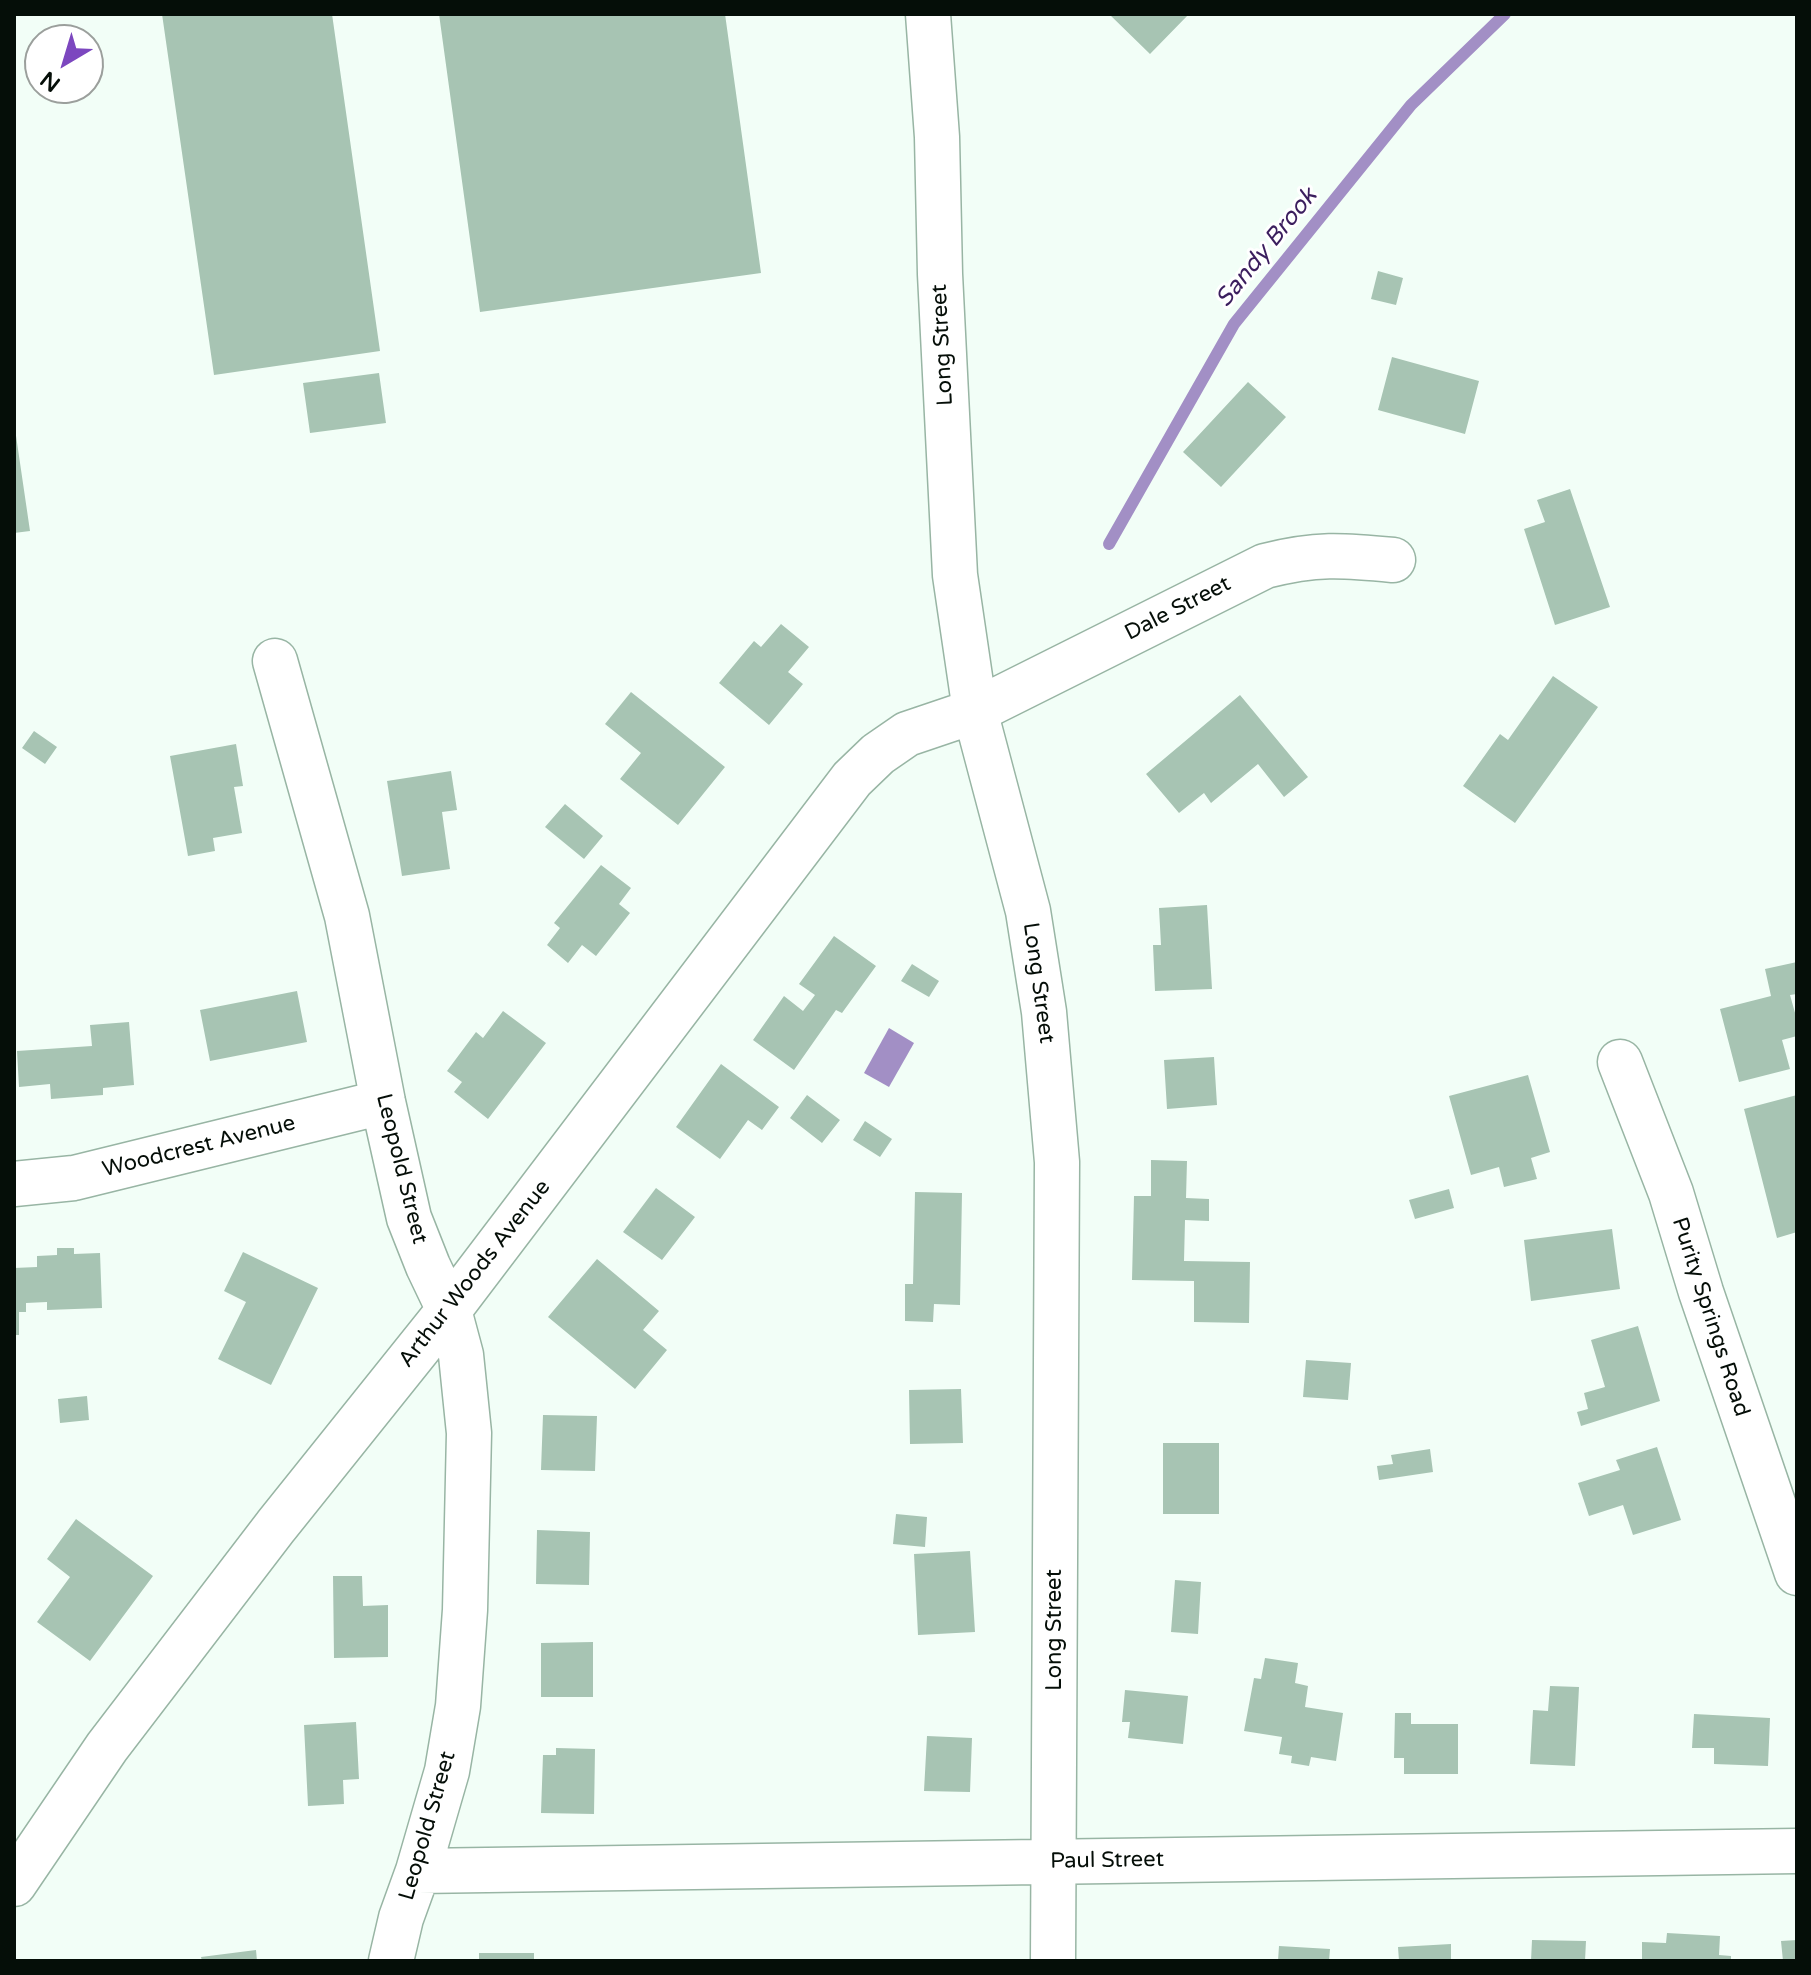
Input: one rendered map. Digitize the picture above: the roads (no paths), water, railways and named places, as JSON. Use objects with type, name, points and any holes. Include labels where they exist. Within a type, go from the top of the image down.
[{"type":"street","name":"Long Street","points":[[928,14],[937,137],[940,289],[955,575],[975,711],[1028,911],[1053,1096],[1057,1162],[1053,1961]]},
{"type":"street","name":"Dale Street","points":[[975,711],[1265,566],[1302,556],[1336,555],[1393,560]]},
{"type":"street","name":"Leopold Street","points":[[275,661],[347,916],[409,1218],[449,1310],[461,1355],[469,1433],[465,1610],[458,1706],[447,1771],[401,1918],[391,1961]]},
{"type":"street","name":"Arthur Woods Avenue","points":[[14,1884],[107,1747],[276,1526],[449,1310],[852,779],[878,754],[907,734],[975,711]]},
{"type":"street","name":"Purity Springs Road","points":[[1620,1062],[1671,1193],[1710,1320],[1797,1573]]},
{"type":"street","name":"Woodcrest Avenue","points":[[14,1184],[74,1178],[383,1102]]},
{"type":"street","name":"Paul Street","points":[[418,1871],[1797,1851]]},
{"type":"waterway","name":"Sandy Brook","points":[[1109,544],[1234,324],[1411,105],[1505,14]]}]
